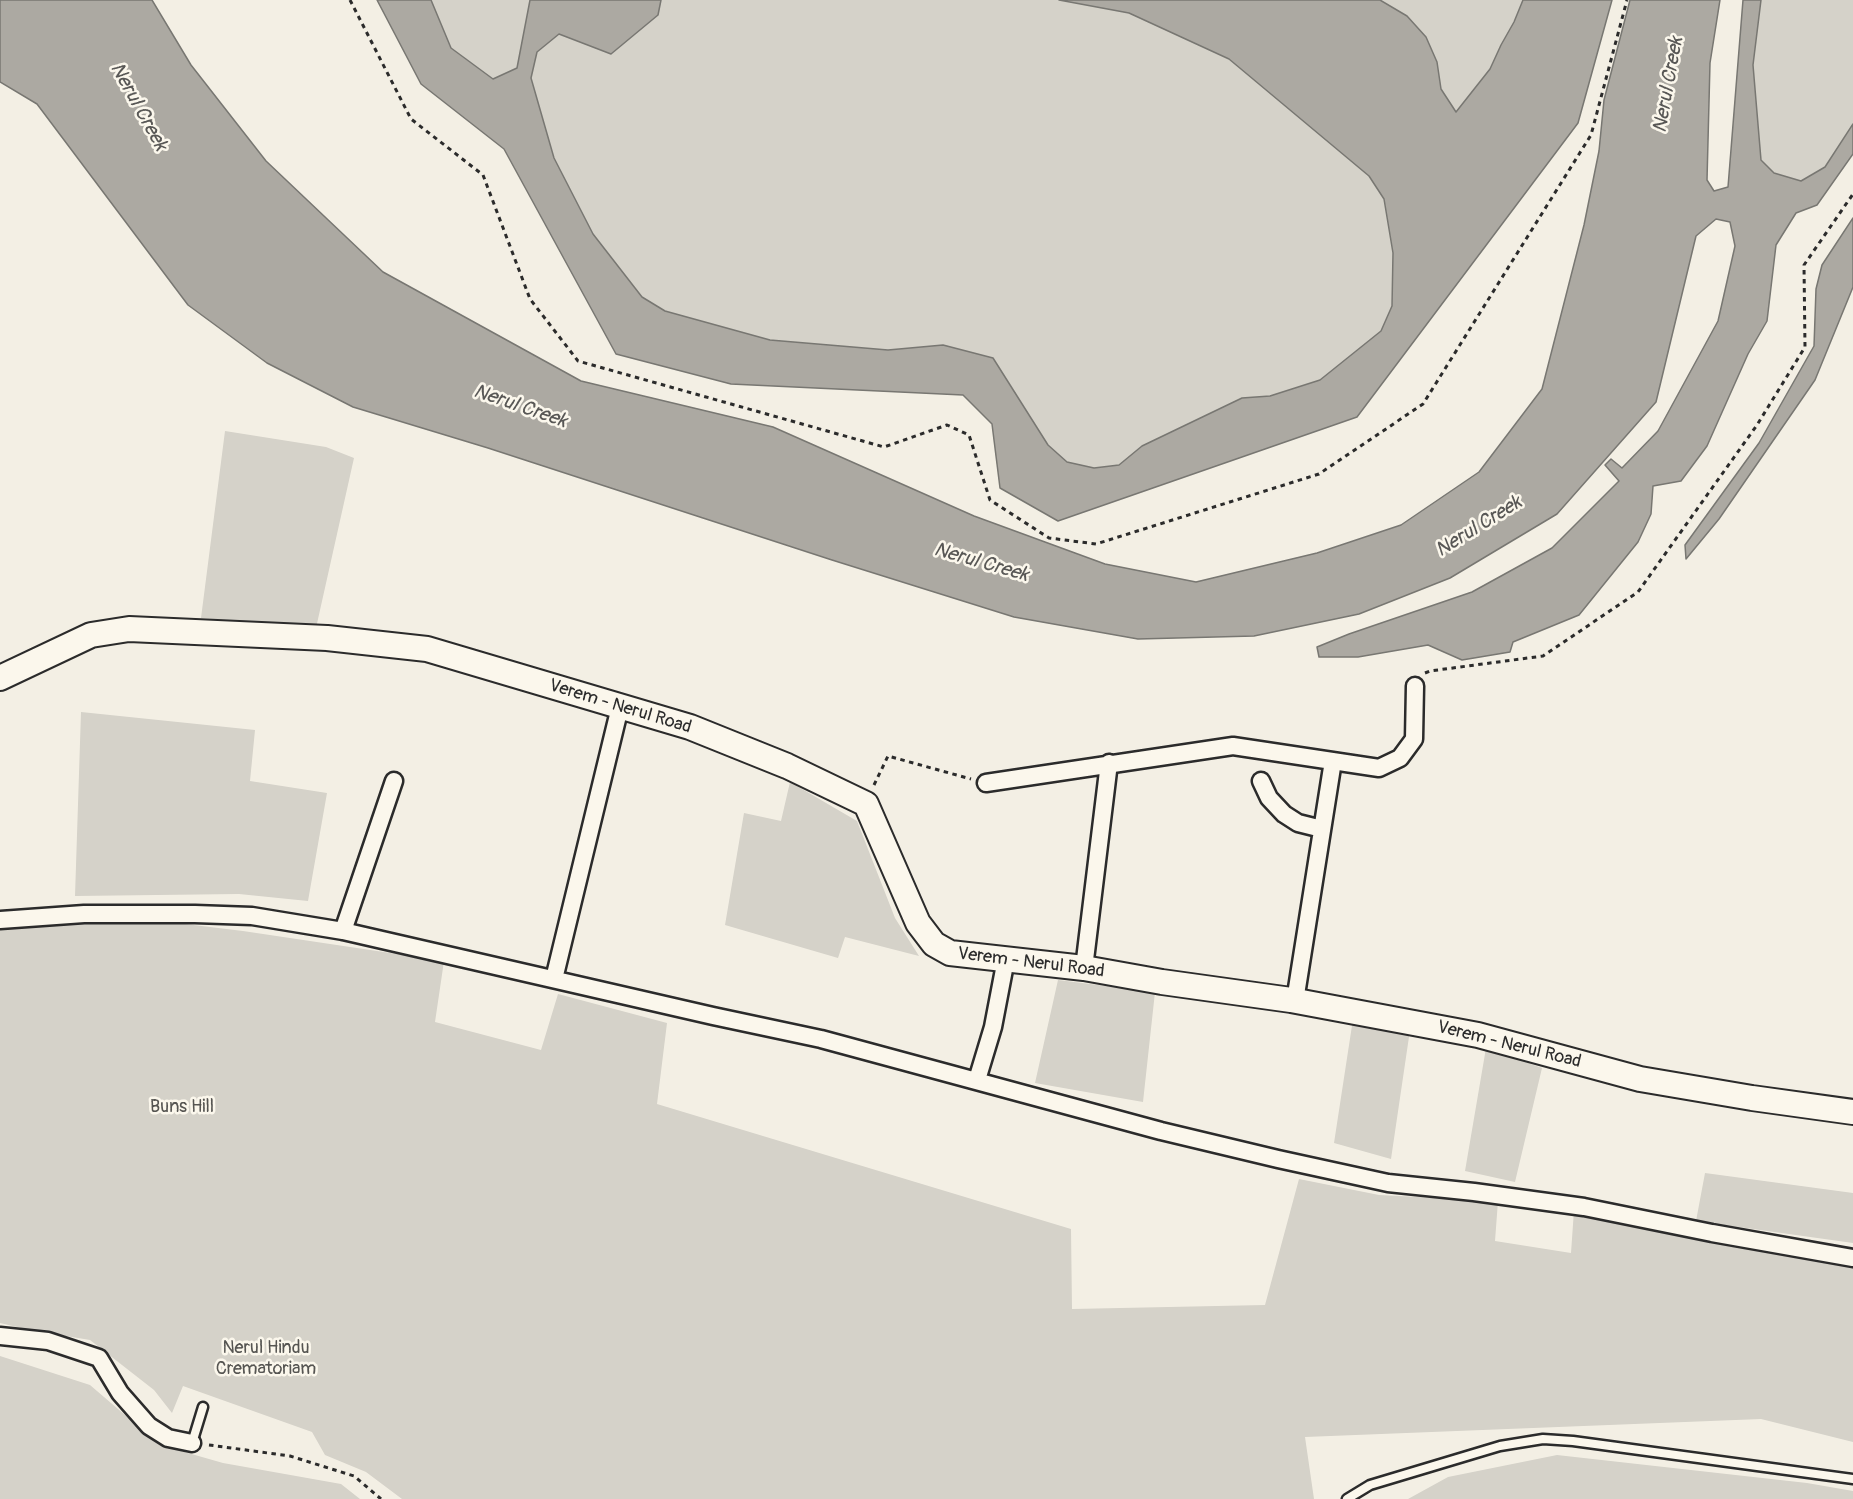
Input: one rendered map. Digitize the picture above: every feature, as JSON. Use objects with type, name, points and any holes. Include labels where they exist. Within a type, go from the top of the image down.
[{"type":"main road","name":"Verem - Nerul Road","points":[[0,678],[91,635],[129,629],[327,638],[427,648],[690,728],[787,766],[866,804],[912,911],[930,940],[939,948],[950,953],[1084,968],[1295,1001],[1478,1035],[1640,1079],[1853,1112]]},
{"type":"street","points":[[986,783],[1233,746],[1379,768],[1400,758],[1414,739],[1415,686]]},
{"type":"street","points":[[554,979],[620,707]]},
{"type":"street","points":[[1295,1001],[1333,761]]},
{"type":"street","points":[[1084,968],[1109,763]]},
{"type":"street","points":[[343,931],[394,781]]},
{"type":"street","points":[[1261,781],[1269,798],[1284,814],[1298,823],[1322,830]]},
{"type":"street","points":[[0,920],[84,914],[195,914],[252,916],[343,931],[821,1039],[1161,1131],[1388,1183],[1584,1207],[1853,1258]]},
{"type":"street","points":[[977,1080],[993,1027],[1006,959]]},
{"type":"street","points":[[0,1336],[48,1341],[99,1358],[120,1393],[149,1426],[168,1438],[192,1443]]},
{"type":"lane","points":[[192,1443],[203,1407]]},
{"type":"lane","points":[[1347,1499],[1370,1485],[1500,1446],[1543,1439],[1573,1440],[1853,1479]]},
{"type":"path","points":[[350,0],[411,119],[483,175],[530,299],[578,361],[884,447],[947,425],[969,435],[990,500],[1049,538],[1096,544],[1319,474],[1423,404],[1592,135],[1627,0]]},
{"type":"path","points":[[1415,686],[1419,677],[1430,670],[1543,656],[1638,592],[1757,425],[1805,347],[1804,266],[1853,194]]},
{"type":"path","points":[[866,804],[888,756],[986,783]]},
{"type":"path","points":[[192,1443],[290,1456],[354,1476],[381,1499]]},
{"type":"green space","points":[[431,0],[530,0],[517,68],[493,79],[451,48]]},
{"type":"green space","points":[[661,0],[1059,0],[1129,13],[1229,59],[1369,176],[1384,199],[1393,253],[1392,306],[1381,331],[1320,380],[1270,396],[1242,398],[1142,446],[1119,465],[1094,468],[1067,462],[1048,445],[993,358],[943,345],[888,350],[770,340],[665,311],[642,297],[593,234],[554,158],[531,78],[537,52],[559,34],[611,54],[658,15]]},
{"type":"green space","points":[[1380,0],[1523,0],[1490,69],[1456,112],[1441,89],[1437,62],[1407,16]]},
{"type":"green space","points":[[1761,0],[1853,0],[1853,124],[1825,167],[1801,181],[1774,173],[1761,159],[1753,65]]},
{"type":"green space","points":[[225,431],[326,447],[354,458],[316,628],[201,618]]},
{"type":"green space","points":[[81,712],[255,730],[250,781],[327,793],[308,901],[239,894],[75,896]]},
{"type":"green space","points":[[790,782],[857,821],[895,918],[919,956],[845,937],[838,958],[725,925],[744,813],[781,821]]},
{"type":"green space","name":"Buns Hill","points":[[144,919],[243,931],[444,961],[435,1022],[541,1050],[558,994],[667,1023],[657,1104],[1071,1229],[1072,1309],[1265,1305],[1299,1179],[1379,1195],[1498,1201],[1495,1241],[1571,1253],[1574,1210],[1853,1268],[1853,1442],[1761,1419],[1305,1437],[1314,1499],[402,1499],[366,1472],[325,1455],[312,1432],[183,1386],[172,1413],[154,1390],[90,1340],[0,1323],[0,930]]},
{"type":"green space","points":[[1058,980],[1155,992],[1143,1102],[1035,1083]]},
{"type":"green space","points":[[1353,1019],[1410,1030],[1391,1159],[1334,1143]]},
{"type":"green space","points":[[1486,1048],[1542,1068],[1515,1182],[1465,1171]]},
{"type":"green space","points":[[1705,1173],[1853,1193],[1853,1243],[1696,1221]]},
{"type":"green space","points":[[0,1356],[90,1385],[160,1445],[223,1463],[341,1484],[360,1499],[0,1499]]},
{"type":"green space","points":[[1557,1455],[1807,1483],[1853,1491],[1853,1499],[1408,1499],[1448,1477]]},
{"type":"water","name":"Nerul Creek","points":[[0,0],[152,0],[191,65],[266,161],[383,272],[581,381],[773,427],[974,516],[1105,564],[1196,582],[1317,553],[1401,525],[1479,472],[1542,389],[1584,225],[1599,151],[1604,100],[1630,0],[1720,0],[1710,63],[1707,180],[1714,191],[1728,187],[1743,0],[1761,0],[1753,65],[1761,160],[1774,173],[1801,181],[1825,167],[1853,124],[1853,154],[1817,205],[1796,213],[1776,245],[1767,321],[1748,354],[1707,446],[1681,481],[1653,486],[1651,514],[1638,542],[1579,615],[1513,642],[1510,652],[1462,660],[1428,645],[1358,657],[1319,657],[1317,647],[1472,592],[1552,548],[1619,481],[1605,465],[1611,459],[1622,468],[1658,431],[1718,321],[1735,246],[1730,222],[1716,219],[1696,236],[1656,402],[1557,514],[1450,578],[1359,614],[1254,636],[1138,639],[1014,617],[832,560],[488,448],[353,407],[267,363],[188,305],[37,104],[0,82]]},
{"type":"water","points":[[377,0],[431,0],[451,48],[493,79],[517,68],[530,0],[661,0],[658,15],[611,54],[559,34],[537,52],[531,78],[554,158],[593,234],[642,297],[665,311],[770,340],[888,350],[943,345],[993,358],[1048,445],[1067,462],[1094,468],[1119,465],[1142,446],[1242,398],[1270,396],[1320,380],[1381,331],[1392,306],[1393,253],[1384,199],[1369,176],[1229,59],[1129,13],[1059,0],[1380,0],[1407,16],[1426,37],[1437,62],[1441,89],[1456,112],[1490,69],[1523,0],[1612,0],[1578,123],[1357,417],[1058,521],[1000,488],[992,424],[963,395],[731,384],[616,354],[504,149],[421,84]]},
{"type":"water","points":[[1853,218],[1853,287],[1815,380],[1719,519],[1686,559],[1685,545],[1759,443],[1814,346],[1816,289],[1822,265]]},
{"type":"park label","name":"Nerul Hindu Crematoriam","points":[[266,1358]]}]
